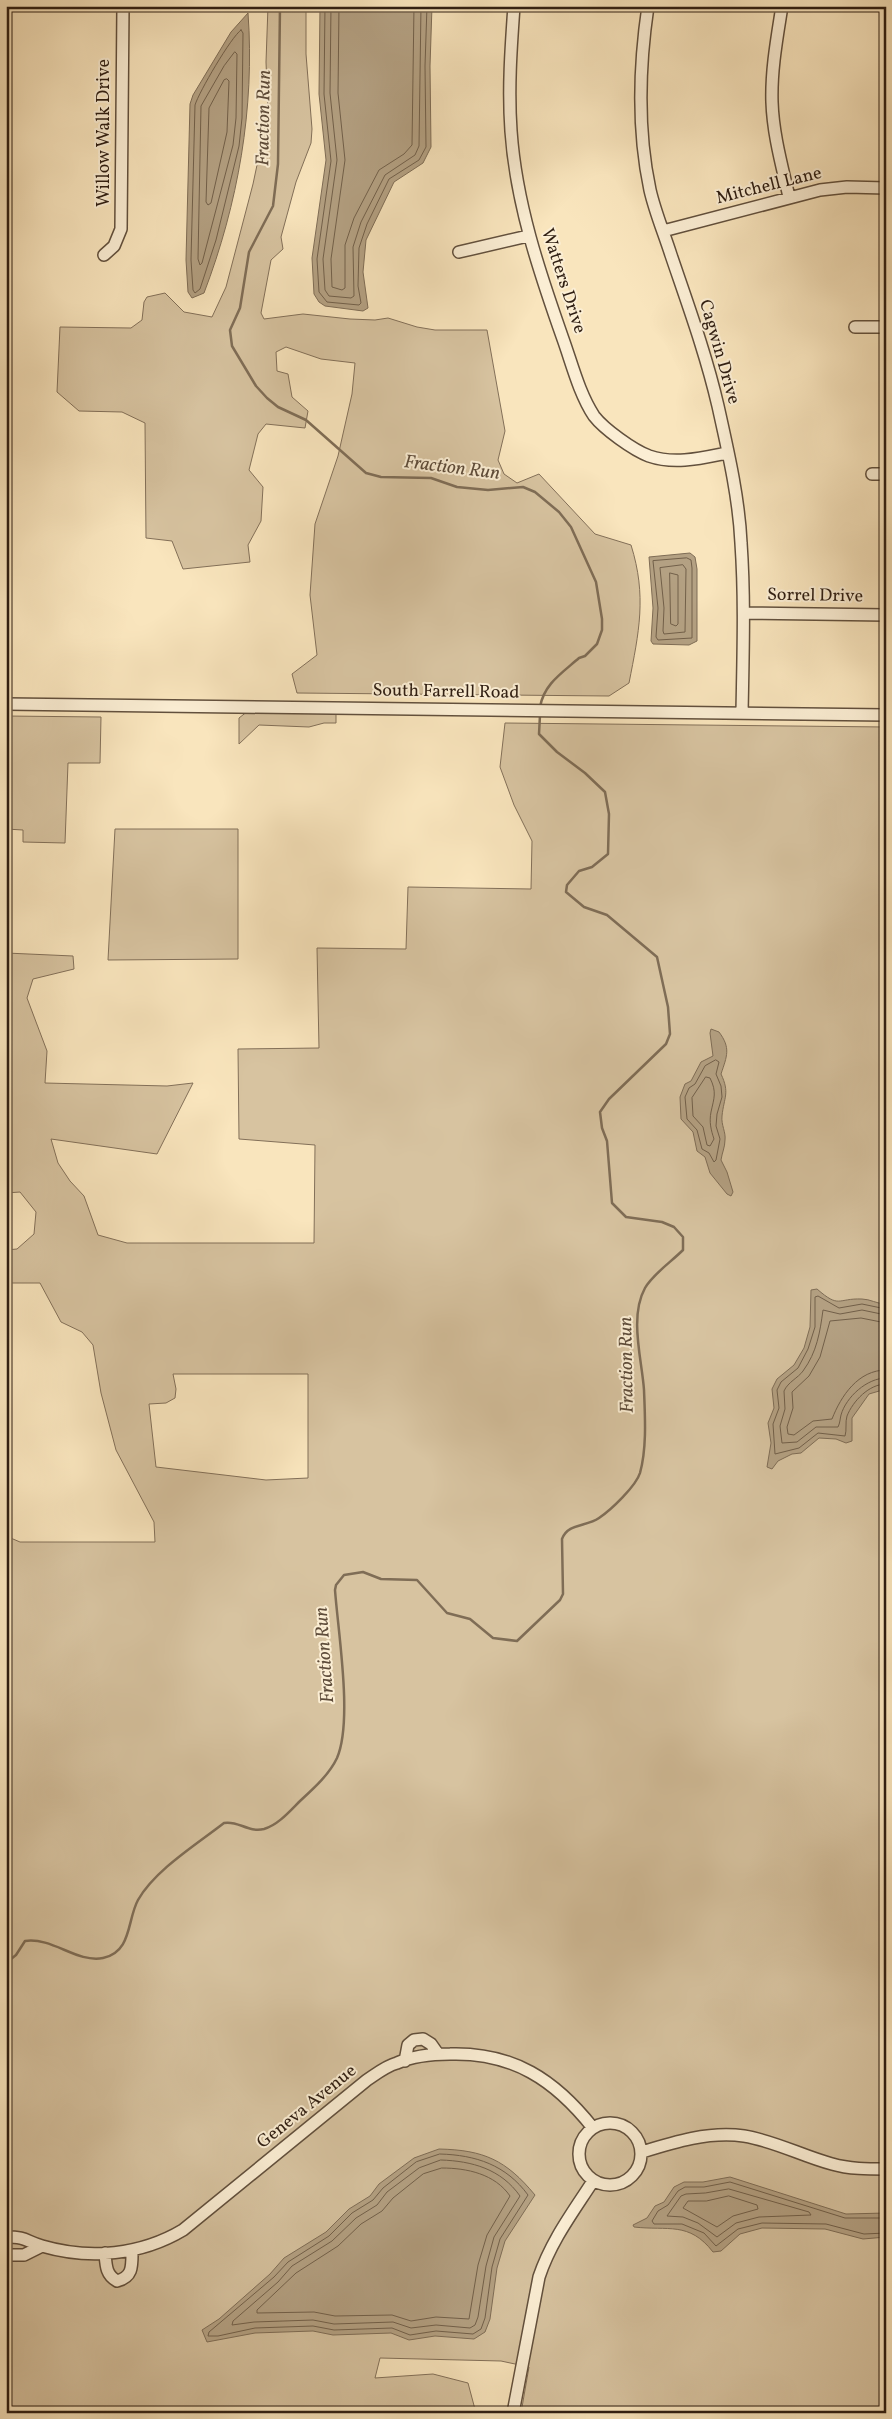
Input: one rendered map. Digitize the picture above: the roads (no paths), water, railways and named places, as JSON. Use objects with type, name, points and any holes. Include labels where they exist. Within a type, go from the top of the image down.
[{"type":"street","name":"Willow Walk Drive","points":[[104,255],[114,246],[121,229],[123,6]]},
{"type":"street","name":"Watters Drive","points":[[514,6],[509,84],[511,132],[517,183],[528,236],[579,385],[595,417],[621,440],[649,456],[688,461],[727,453]]},
{"type":"street","name":"Cagwin Drive","points":[[648,6],[641,61],[640,105],[644,150],[650,191],[706,360],[727,453],[741,542],[744,613],[742,713]]},
{"type":"street","points":[[782,6],[773,62],[772,103],[776,143],[790,197]]},
{"type":"street","name":"Mitchell Lane","points":[[663,231],[790,197],[847,187],[886,188]]},
{"type":"street","points":[[459,252],[528,236]]},
{"type":"street","points":[[855,327],[886,327]]},
{"type":"street","points":[[872,474],[886,474]]},
{"type":"street","name":"Sorrel Drive","points":[[744,613],[886,615]]},
{"type":"street","name":"South Farrell Road","points":[[6,704],[886,715]]},
{"type":"street","points":[[405,2060],[408,2045],[414,2040],[423,2039],[431,2044],[438,2054]]},
{"type":"street","name":"Geneva Avenue","points":[[6,2237],[22,2236],[42,2246],[86,2253],[132,2251],[162,2243],[183,2230],[367,2080],[396,2063],[405,2060],[438,2054],[468,2053],[502,2059],[528,2069],[554,2086],[575,2105],[593,2128]]},
{"type":"street","points":[[608,2123],[624,2126],[633,2132],[639,2141],[642,2152],[637,2171],[622,2184],[612,2186],[593,2181],[586,2174],[579,2156],[585,2135],[593,2128],[608,2123]]},
{"type":"street","points":[[642,2152],[682,2140],[715,2136],[743,2136],[773,2143],[833,2165],[886,2169]]},
{"type":"street","points":[[513,2413],[539,2277],[553,2242],[593,2181]]},
{"type":"street","points":[[6,2255],[24,2255],[42,2246]]},
{"type":"street","points":[[105,2253],[107,2271],[110,2277],[117,2282],[126,2279],[132,2271],[132,2251]]},
{"type":"water","points":[[320,6],[432,6],[430,66],[431,147],[423,163],[394,182],[366,240],[363,272],[368,308],[363,311],[325,306],[319,302],[314,294],[312,258],[326,160],[319,94]]},
{"type":"water","points":[[248,13],[249,84],[246,120],[235,190],[216,259],[204,293],[192,298],[188,292],[186,260],[190,104],[193,95],[231,32]]},
{"type":"water","points":[[690,553],[695,557],[697,569],[697,641],[689,645],[653,644],[651,641],[653,608],[649,557]]},
{"type":"water","points":[[711,1029],[719,1032],[727,1052],[721,1074],[724,1080],[726,1095],[722,1119],[725,1143],[721,1160],[733,1192],[731,1196],[727,1194],[710,1173],[705,1157],[697,1151],[693,1132],[681,1119],[680,1097],[685,1084],[691,1081],[701,1062],[713,1056]]},
{"type":"water","points":[[817,1289],[835,1301],[862,1299],[886,1304],[886,1389],[869,1394],[852,1418],[852,1441],[846,1443],[836,1439],[819,1438],[801,1453],[792,1454],[778,1461],[772,1469],[767,1467],[771,1443],[768,1423],[774,1408],[772,1389],[777,1379],[794,1365],[804,1348],[810,1327],[811,1290]]},
{"type":"water","points":[[439,2149],[469,2152],[493,2159],[514,2173],[535,2195],[505,2241],[497,2268],[490,2319],[485,2332],[474,2339],[435,2336],[409,2340],[391,2333],[333,2335],[313,2331],[255,2333],[207,2342],[202,2330],[219,2319],[270,2274],[284,2258],[326,2232],[349,2209],[370,2196],[379,2184],[414,2158]]},
{"type":"water","points":[[730,2177],[846,2214],[886,2213],[886,2237],[863,2239],[825,2229],[762,2228],[740,2234],[721,2251],[713,2252],[695,2236],[677,2229],[634,2227],[633,2225],[647,2218],[655,2206],[664,2202],[674,2187],[684,2182],[703,2182]]},
{"type":"waterway","name":"Fraction Run","points":[[280,6],[278,164],[273,206],[249,252],[240,308],[230,330],[232,346],[256,386],[267,398],[278,407],[306,420],[366,473],[381,477],[431,478],[457,487],[488,490],[523,487],[535,492],[559,512],[571,527],[596,582],[602,630],[597,644],[585,656],[579,658],[566,669],[550,685],[545,692],[540,707]]},
{"type":"waterway","name":"Fraction Run","points":[[6,1963],[16,1955],[25,1941],[45,1943],[93,1959],[112,1955],[124,1942],[138,1900],[145,1889],[177,1858],[224,1823],[234,1823],[258,1830],[269,1827],[288,1813],[325,1776],[337,1758],[342,1742],[344,1722],[343,1676],[335,1590],[336,1585],[344,1575],[363,1572],[381,1579],[417,1580],[447,1613],[470,1619],[493,1638],[517,1641],[560,1600],[563,1594],[562,1539],[565,1534],[568,1530],[594,1521],[604,1514],[616,1504],[638,1478],[645,1443],[644,1390],[637,1325],[640,1299],[648,1283],[683,1250],[683,1237],[674,1227],[662,1222],[626,1217],[612,1203],[607,1141],[602,1128],[600,1112],[609,1099],[666,1044],[670,1034],[668,1007],[657,957],[607,915],[584,907],[566,892],[567,885],[579,871],[592,867],[608,854],[609,814],[605,792],[585,773],[557,752],[539,734],[540,715]]}]
